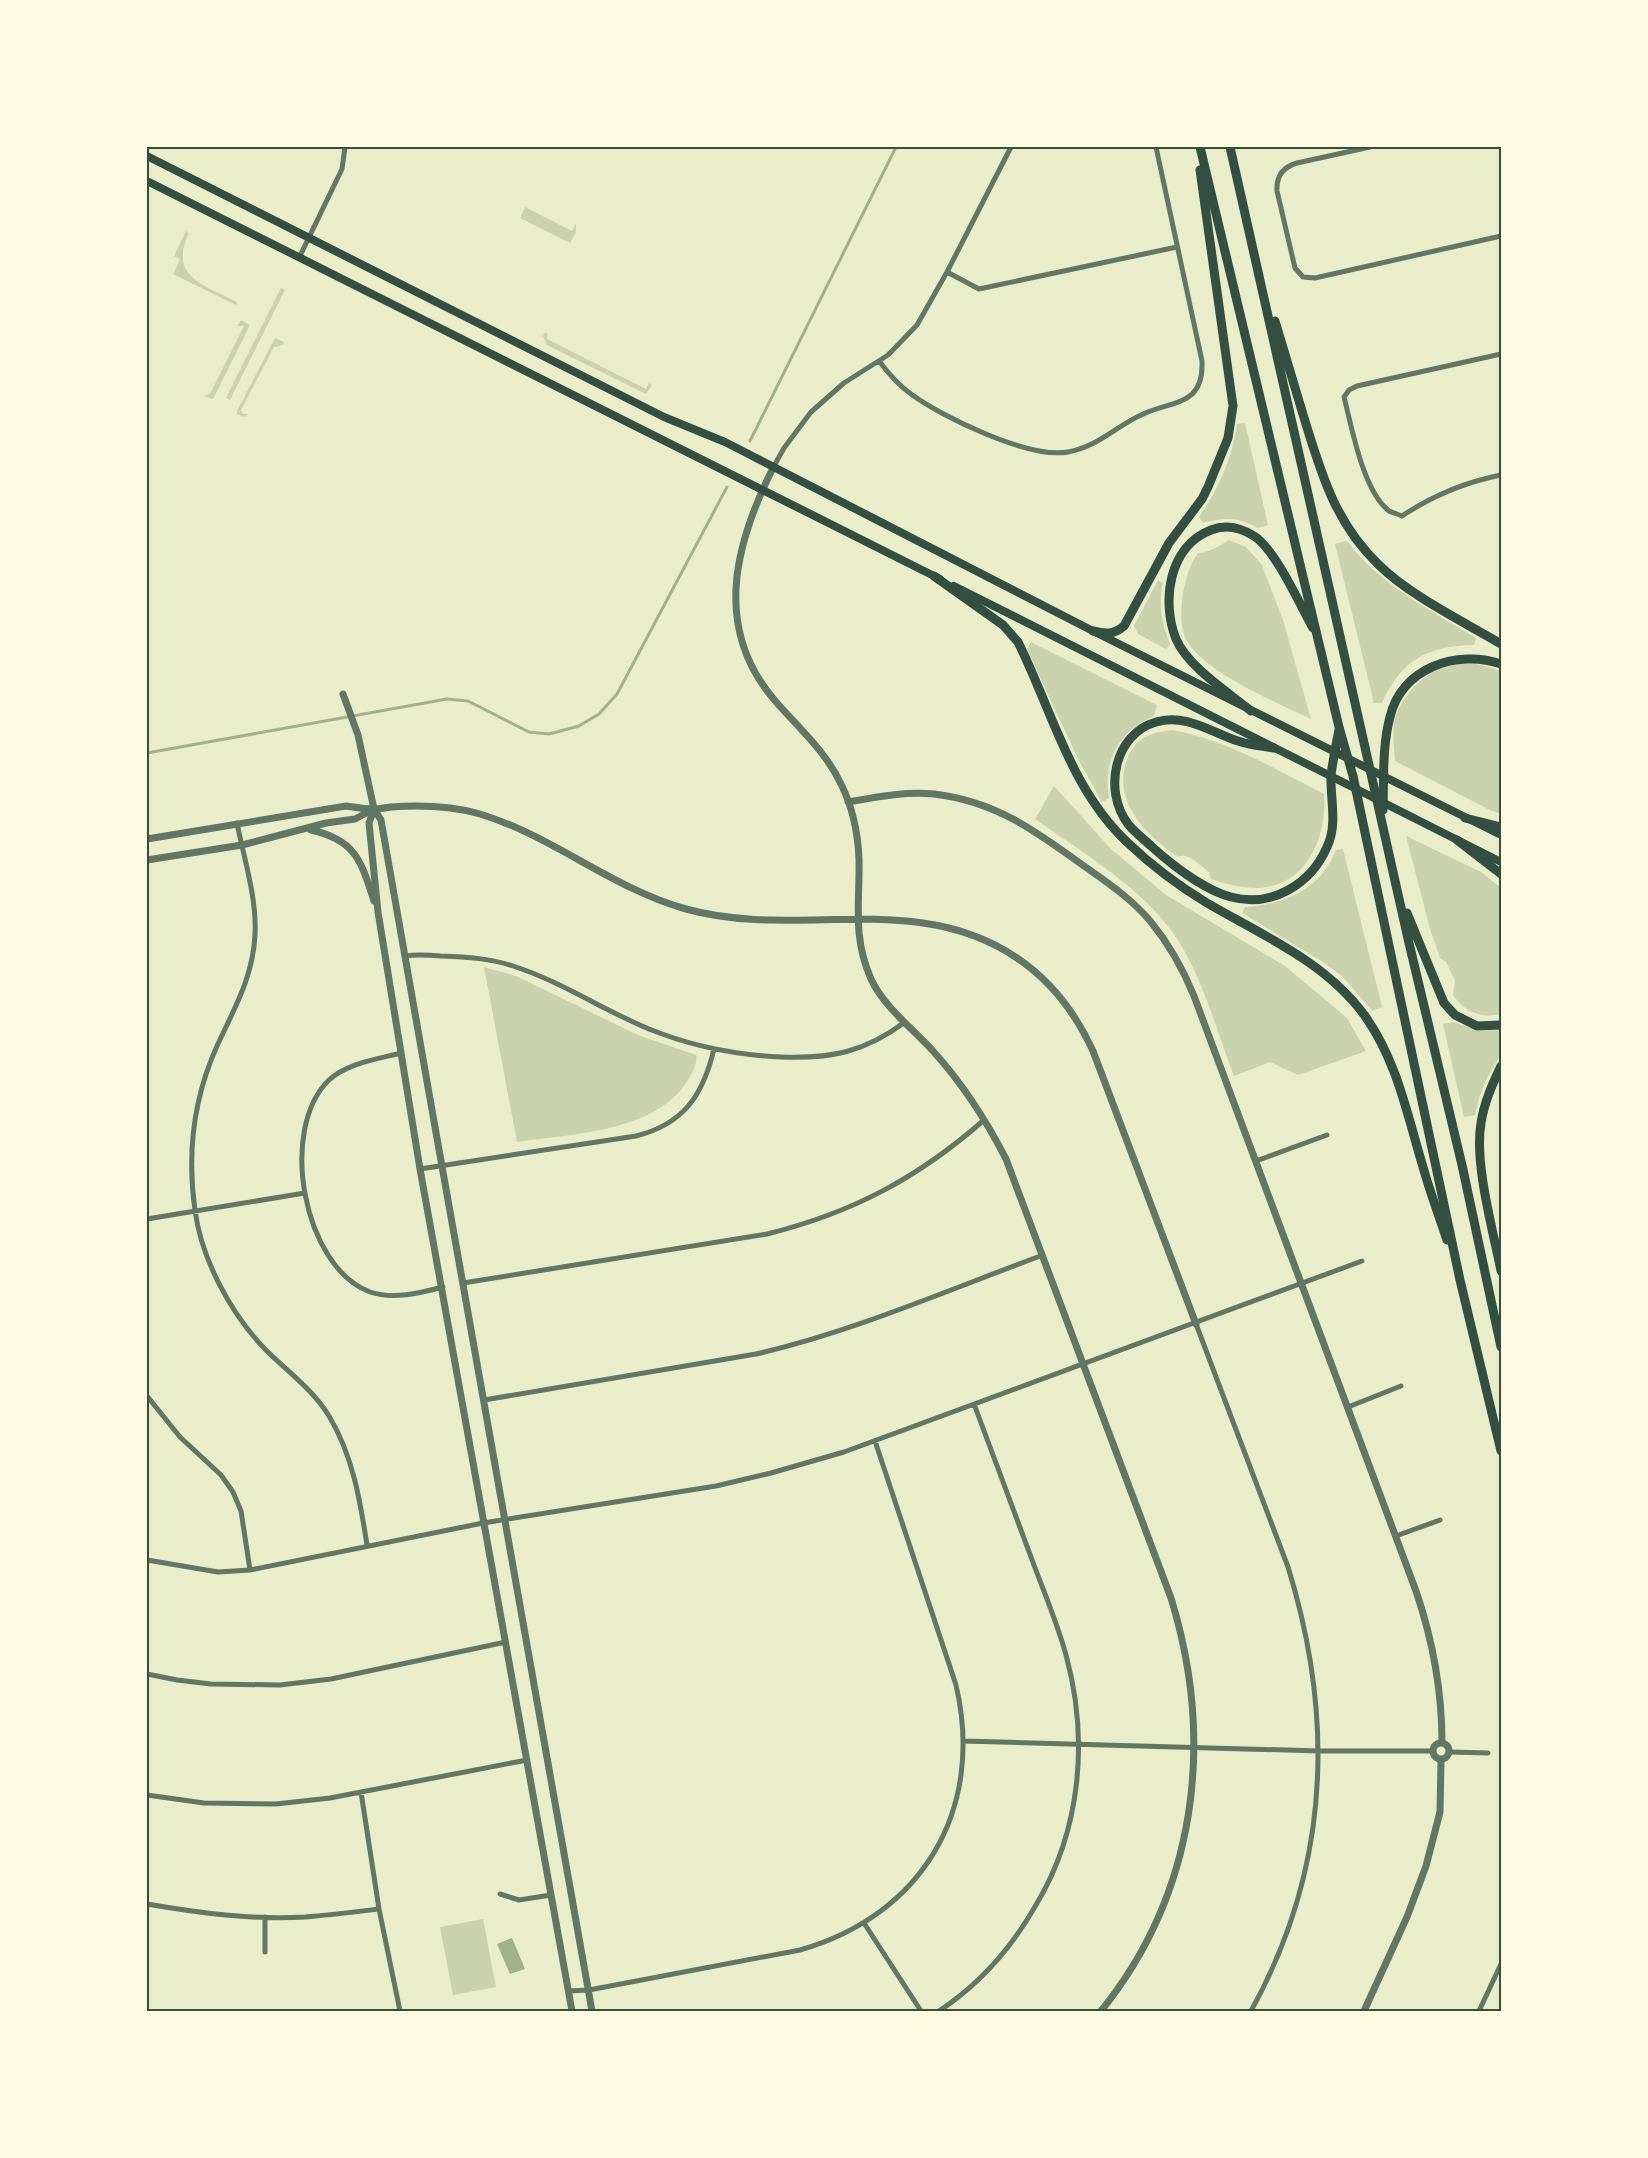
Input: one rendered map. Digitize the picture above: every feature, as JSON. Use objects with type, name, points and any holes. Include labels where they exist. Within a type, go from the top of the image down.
[{"type":"highway","points":[[1093,631],[1107,634],[1117,632],[1124,626],[1169,543],[1202,499],[1217,470],[1228,438],[1233,406],[1231,384],[1199,147]]},
{"type":"highway","points":[[1199,147],[1339,728],[1353,776],[1460,1280],[1501,1451]]},
{"type":"highway","points":[[1230,147],[1397,891],[1462,1165],[1501,1347]]},
{"type":"highway","points":[[1254,256],[1322,475],[1336,509],[1352,535],[1380,566],[1409,588],[1501,644]]},
{"type":"highway","points":[[1251,711],[1191,661],[1177,641],[1169,618],[1170,588],[1177,562],[1193,540],[1219,526],[1233,527],[1256,537],[1273,558],[1319,639]]},
{"type":"highway","points":[[934,576],[1003,626],[1018,642],[1079,780],[1098,811],[1127,842],[1182,888],[1303,958],[1329,978],[1363,1013],[1388,1053],[1460,1280]]},
{"type":"highway","points":[[1383,824],[1386,738],[1390,714],[1401,693],[1418,675],[1439,663],[1462,657],[1486,659],[1501,664]]},
{"type":"highway","points":[[1274,748],[1241,742],[1180,719],[1167,719],[1153,723],[1131,736],[1118,756],[1114,780],[1117,803],[1128,824],[1166,859],[1209,888],[1231,897],[1255,900],[1279,895],[1300,884],[1317,866],[1328,845],[1333,821],[1331,775],[1339,728]]},
{"type":"highway","points":[[1465,818],[1501,827]]},
{"type":"highway","points":[[1456,840],[1501,874]]},
{"type":"highway","points":[[1397,891],[1444,1003],[1455,1015],[1477,1026],[1501,1025]]},
{"type":"highway","points":[[1501,1066],[1488,1094],[1480,1125],[1479,1157],[1501,1271]]},
{"type":"main road","points":[[147,156],[664,417],[725,442],[774,466],[1093,631],[1501,835]]},
{"type":"main road","points":[[147,181],[1501,862]]},
{"type":"street","points":[[299,258],[342,169],[345,147]]},
{"type":"street","points":[[1011,147],[917,325],[904,341],[879,361],[844,383],[811,412],[774,466],[752,515],[739,559],[735,595],[739,630],[762,682],[777,703],[818,746],[841,784],[848,802],[854,823],[859,858],[858,932],[872,981],[892,1010],[953,1074],[984,1120],[1006,1159],[1180,1627],[1192,1688],[1195,1747],[1192,1795],[1185,1833],[1176,1871],[1153,1927],[1125,1978],[1101,2011]]},
{"type":"street","points":[[879,361],[896,381],[921,401],[1012,445],[1033,451],[1064,453],[1088,447],[1141,415],[1179,403],[1194,394],[1203,372],[1202,361],[1156,147]]},
{"type":"street","points":[[1370,147],[1288,165],[1281,171],[1276,183],[1277,191],[1295,268],[1303,277],[1315,278],[1501,236]]},
{"type":"street","points":[[947,272],[980,289],[1177,247]]},
{"type":"street","points":[[1501,354],[1357,386],[1344,397],[1368,481],[1390,512],[1402,516],[1456,488],[1501,475]]},
{"type":"street","points":[[343,694],[358,735],[374,809],[381,820],[484,1400],[503,1520],[592,2011]]},
{"type":"street","points":[[848,802],[908,793],[933,794],[983,805],[1016,819],[1130,900],[1150,920],[1184,970],[1424,1614],[1435,1658],[1442,1716],[1442,1743]]},
{"type":"street","points":[[147,839],[346,806],[374,809],[435,807],[459,809],[481,814],[527,832],[636,889],[692,910],[736,919],[912,920],[934,923],[966,932],[1007,951],[1034,971],[1058,994],[1078,1022],[1093,1052],[1288,1567],[1299,1604],[1314,1678],[1318,1751],[1314,1820],[1308,1857],[1299,1894],[1281,1948],[1251,2011]]},
{"type":"street","points":[[147,860],[242,845],[355,819],[374,809]]},
{"type":"street","points":[[374,809],[369,824],[378,912],[420,1169],[572,2011]]},
{"type":"street","points":[[237,823],[254,910],[255,936],[245,985],[206,1073],[195,1115],[192,1144],[195,1211],[215,1273],[236,1312],[263,1347],[309,1390],[330,1417],[353,1470],[368,1545]]},
{"type":"street","points":[[308,829],[329,834],[352,850],[361,862],[378,912]]},
{"type":"street","points":[[405,956],[416,954],[464,956],[510,965],[533,973],[651,1030],[714,1049],[766,1057],[832,1056],[867,1046],[905,1022]]},
{"type":"street","points":[[420,1169],[636,1136],[657,1129],[677,1117],[693,1101],[705,1081],[714,1049]]},
{"type":"street","points":[[401,1053],[339,1072],[323,1086],[313,1105],[304,1138],[302,1161],[304,1193],[314,1228],[325,1248],[342,1272],[359,1286],[390,1296],[442,1287]]},
{"type":"street","points":[[463,1283],[798,1227],[837,1213],[885,1191],[939,1157],[984,1120]]},
{"type":"street","points":[[1256,1161],[1327,1135]]},
{"type":"street","points":[[147,1220],[304,1193]]},
{"type":"street","points":[[484,1400],[744,1356],[796,1345],[860,1325],[1043,1254]]},
{"type":"street","points":[[147,1560],[218,1572],[250,1570],[483,1522],[716,1486],[771,1473],[875,1441],[1362,1261]]},
{"type":"street","points":[[1348,1407],[1401,1386]]},
{"type":"street","points":[[147,1396],[180,1437],[221,1475],[233,1492],[241,1511],[250,1570]]},
{"type":"street","points":[[939,2011],[965,1991],[998,1960],[1025,1924],[1042,1895],[1060,1853],[1070,1821],[1078,1776],[1079,1744],[1076,1698],[1066,1654],[974,1404]]},
{"type":"street","points":[[568,1991],[589,1990],[800,1950],[842,1935],[883,1910],[915,1880],[939,1843],[956,1802],[961,1780],[964,1741],[961,1707],[956,1685],[875,1441]]},
{"type":"street","points":[[1396,1536],[1440,1520]]},
{"type":"street","points":[[147,1674],[211,1684],[280,1685],[331,1679],[506,1642]]},
{"type":"street","points":[[964,1741],[1318,1751],[1433,1751]]},
{"type":"street","points":[[1442,1743],[1448,1746],[1450,1752],[1447,1758],[1441,1760],[1435,1757],[1433,1751],[1436,1745],[1442,1743]]},
{"type":"street","points":[[1450,1752],[1488,1753]]},
{"type":"street","points":[[147,1795],[204,1803],[240,1805],[312,1801],[527,1760]]},
{"type":"street","points":[[1364,2011],[1407,1917],[1426,1866],[1440,1812],[1441,1760]]},
{"type":"street","points":[[361,1792],[379,1909],[400,2011]]},
{"type":"street","points":[[500,1894],[509,1899],[519,1900],[551,1895]]},
{"type":"street","points":[[147,1904],[222,1915],[265,1917],[304,1917],[379,1909]]},
{"type":"street","points":[[265,1917],[265,1952]]},
{"type":"street","points":[[864,1923],[921,2011]]},
{"type":"street","points":[[1479,2011],[1501,1964]]},
{"type":"street","points":[[1495,1978],[1501,1981]]},
{"type":"shaded area","points":[[525,207],[572,231],[576,223],[576,232],[570,243],[520,218]]},
{"type":"shaded area","points":[[186,231],[189,233],[183,260],[186,270],[202,284],[237,302],[236,305],[173,274],[180,259],[174,256]]},
{"type":"shaded area","points":[[281,288],[285,290],[230,400],[226,398]]},
{"type":"shaded area","points":[[241,320],[249,327],[213,399],[203,396],[210,394],[244,326],[237,326]]},
{"type":"shaded area","points":[[545,332],[548,334],[547,339],[646,389],[649,383],[652,385],[646,394],[547,345],[543,336]]},
{"type":"shaded area","points":[[275,338],[284,342],[283,345],[274,347],[241,410],[243,414],[248,414],[244,417],[237,414],[237,411]]},
{"type":"shaded area","points":[[1245,423],[1268,525],[1258,528],[1231,519],[1203,523],[1199,517],[1224,473],[1237,424]]},
{"type":"shaded area","points":[[1229,540],[1246,547],[1262,565],[1283,620],[1311,719],[1262,696],[1225,675],[1196,653],[1187,641],[1183,631],[1182,601],[1189,570],[1198,553],[1211,550]]},
{"type":"shaded area","points":[[1347,541],[1360,557],[1390,584],[1476,638],[1474,645],[1443,648],[1418,658],[1398,676],[1382,703],[1374,703],[1335,544]]},
{"type":"shaded area","points":[[1158,580],[1163,583],[1162,614],[1170,644],[1166,649],[1138,634],[1134,626]]},
{"type":"shaded area","points":[[1031,642],[1157,705],[1154,716],[1131,730],[1116,748],[1109,771],[1109,798],[1102,802],[1079,761],[1027,649]]},
{"type":"shaded area","points":[[1460,664],[1477,664],[1501,671],[1501,814],[1395,761],[1394,724],[1406,697],[1430,674]]},
{"type":"shaded area","points":[[1172,730],[1231,748],[1324,794],[1322,827],[1310,857],[1301,869],[1289,879],[1274,885],[1256,888],[1228,884],[1211,879],[1209,872],[1189,857],[1173,854],[1143,827],[1129,806],[1125,794],[1124,770],[1131,750],[1140,740],[1158,732]]},
{"type":"shaded area","points":[[1054,786],[1111,849],[1166,895],[1285,966],[1347,1018],[1366,1051],[1298,1075],[1270,1062],[1234,1076],[1198,978],[1179,941],[1167,925],[1139,895],[1122,881],[1035,819]]},
{"type":"shaded area","points":[[1406,836],[1481,872],[1501,888],[1501,1009],[1499,1014],[1485,1015],[1473,1012],[1453,995],[1455,981],[1446,962],[1440,958],[1430,929]]},
{"type":"shaded area","points":[[1343,849],[1382,1007],[1372,1011],[1343,977],[1326,964],[1242,913],[1245,907],[1274,902],[1300,892],[1321,875],[1336,850]]},
{"type":"shaded area","points":[[484,967],[516,976],[638,1035],[696,1055],[693,1071],[674,1097],[656,1110],[635,1120],[587,1133],[517,1142]]},
{"type":"shaded area","points":[[1454,1022],[1478,1031],[1501,1030],[1501,1054],[1487,1078],[1475,1115],[1464,1117],[1443,1024]]},
{"type":"shaded area","points":[[483,1919],[496,1987],[453,1995],[440,1927]]},
{"type":"shaded area","points":[[512,1938],[525,1969],[510,1974],[497,1944]]},
{"type":"waterway","points":[[750,441],[896,147]]},
{"type":"waterway","points":[[147,753],[447,699],[468,701],[529,732],[549,734],[579,726],[599,714],[617,694],[727,487]]}]
